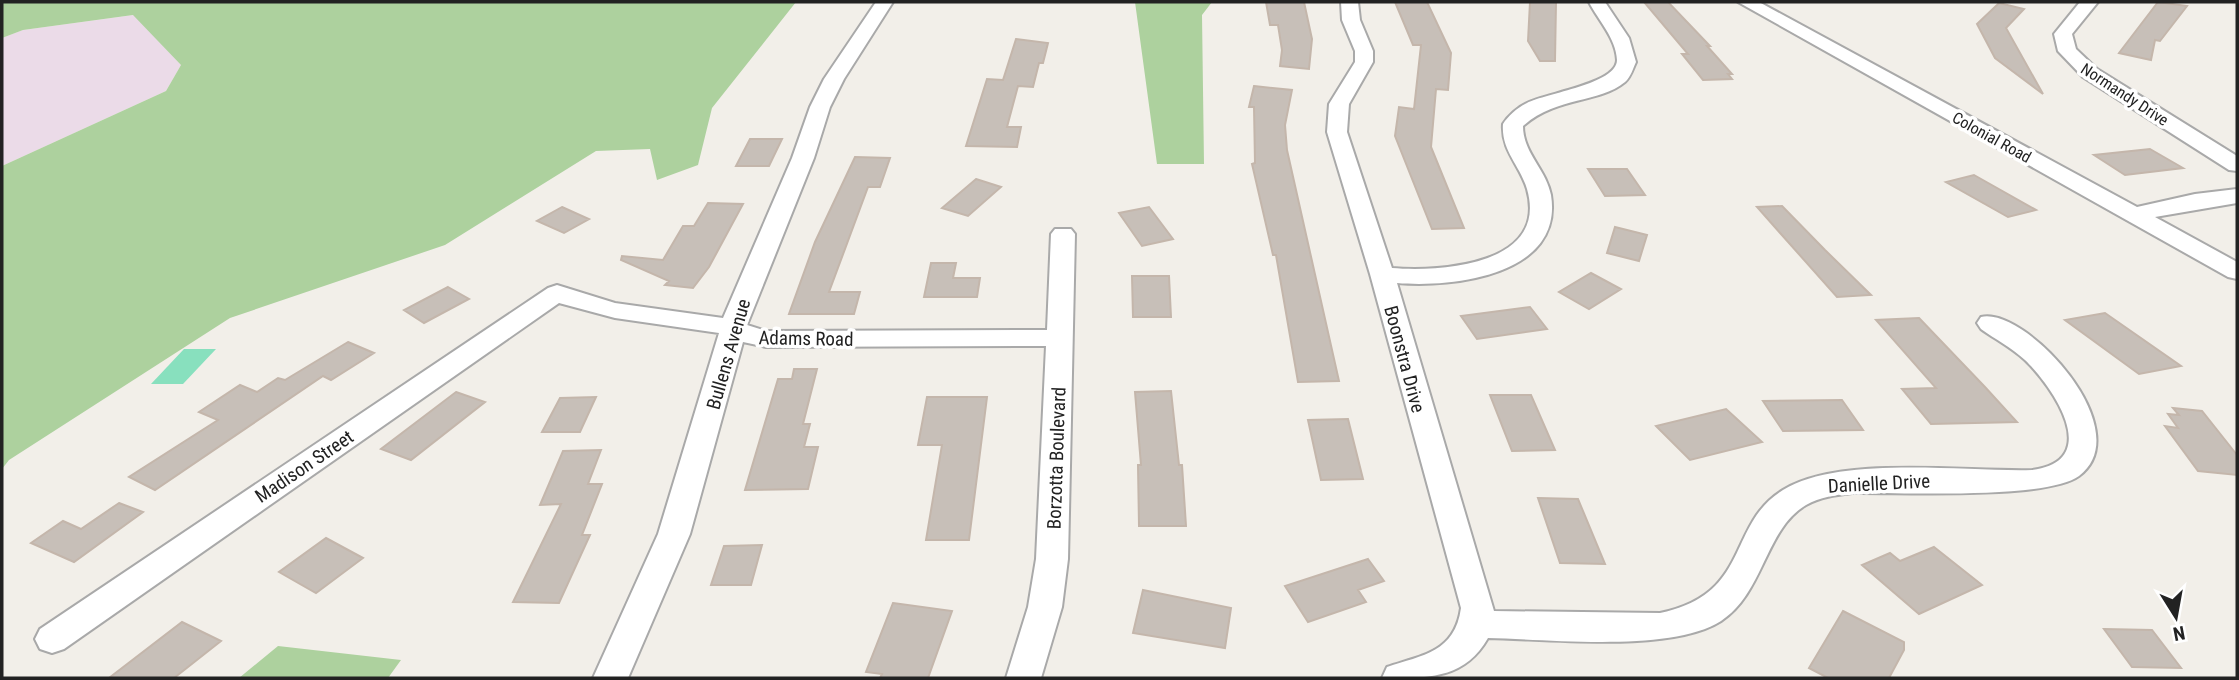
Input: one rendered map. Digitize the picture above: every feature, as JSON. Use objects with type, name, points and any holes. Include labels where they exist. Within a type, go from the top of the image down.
[{"type":"street","name":"Bullens Avenue","points":[[610,678],[674,534],[736,315],[803,158],[820,107],[834,79],[884,2]]},
{"type":"street","name":"Boonstra Drive","points":[[1349,2],[1351,20],[1364,51],[1364,62],[1339,104],[1337,132],[1382,274],[1478,608],[1478,624]]},
{"type":"street","points":[[1382,274],[1422,278],[1468,274],[1492,267],[1526,243],[1536,228],[1540,194],[1514,145],[1513,124],[1529,109],[1604,86],[1624,71],[1628,54],[1626,44],[1597,2]]},
{"type":"street","name":"Colonial Road","points":[[1747,2],[2237,272]]},
{"type":"street","name":"Normandy Drive","points":[[2090,2],[2063,34],[2067,51],[2076,62],[2108,85],[2237,165]]},
{"type":"street","points":[[2134,215],[2195,201],[2237,196]]},
{"type":"street","name":"Borzotta Boulevard","points":[[1024,678],[1045,607],[1052,559],[1063,234]]},
{"type":"street","name":"Adams Road","points":[[557,293],[589,307],[719,325],[732,332],[766,339],[1061,338]]},
{"type":"street","name":"Madison Street","points":[[52,639],[557,293]]},
{"type":"street","name":"Danielle Drive","points":[[1478,624],[1660,627],[1689,621],[1713,609],[1731,592],[1772,519],[1784,502],[1802,491],[1825,484],[1852,482],[2028,481],[2066,470],[2079,458],[2085,441],[2082,421],[2072,399],[2035,355],[1990,323]]},
{"type":"street","points":[[1399,678],[1452,659],[1468,644],[1478,624]]},
{"type":"shaded area","points":[[134,15],[181,65],[166,91],[2,166],[2,38],[23,30]]},
{"type":"green space","points":[[2,2],[796,2],[712,108],[698,165],[657,180],[650,149],[596,151],[445,245],[230,318],[9,460],[2,469],[2,166],[166,91],[181,65],[133,15],[23,30],[2,38]]},
{"type":"green space","points":[[1135,2],[1212,2],[1202,15],[1204,164],[1157,164]]},
{"type":"green space","points":[[184,349],[216,349],[183,384],[151,384]]},
{"type":"green space","points":[[278,646],[401,660],[388,678],[239,678]]},
{"type":"building","points":[[1266,2],[1304,2],[1312,39],[1309,69],[1280,66],[1282,50],[1278,25],[1270,25]]},
{"type":"building","points":[[1395,2],[1427,2],[1451,53],[1448,90],[1436,89],[1431,147],[1464,228],[1432,229],[1395,136],[1399,107],[1414,109],[1421,45],[1413,45]]},
{"type":"building","points":[[1530,2],[1556,2],[1555,61],[1540,61],[1528,41]]},
{"type":"building","points":[[1644,2],[1668,2],[1710,46],[1707,46],[1732,74],[1728,74],[1732,79],[1703,80],[1682,54],[1688,54]]},
{"type":"building","points":[[2158,2],[2187,6],[2160,41],[2155,40],[2151,60],[2119,53]]},
{"type":"building","points":[[1999,3],[2024,9],[2006,28],[2043,94],[1995,58],[1977,24]]},
{"type":"building","points":[[1016,39],[1048,43],[1033,87],[1018,86],[1007,127],[1021,127],[1017,147],[966,146],[987,79],[1003,80]]},
{"type":"building","points":[[1254,86],[1292,90],[1285,125],[1287,150],[1339,381],[1298,382],[1276,255],[1273,255],[1252,164],[1255,163],[1254,107],[1249,107]]},
{"type":"building","points":[[750,139],[782,139],[769,166],[736,166]]},
{"type":"building","points":[[2150,149],[2183,168],[2125,175],[2094,155]]},
{"type":"building","points":[[855,157],[890,158],[880,187],[868,187],[829,292],[860,292],[854,314],[789,314],[815,242]]},
{"type":"building","points":[[1588,169],[1627,169],[1645,195],[1605,196]]},
{"type":"building","points":[[1974,175],[2036,210],[2008,217],[1946,182]]},
{"type":"building","points":[[976,179],[1001,187],[968,216],[942,208]]},
{"type":"building","points":[[708,203],[743,204],[709,267],[693,288],[665,285],[669,281],[621,260],[622,256],[663,260],[683,226],[694,226]]},
{"type":"building","points":[[1782,206],[1871,295],[1837,297],[1757,207]]},
{"type":"building","points":[[562,207],[589,219],[564,233],[537,221]]},
{"type":"building","points":[[1149,207],[1173,239],[1142,246],[1119,213]]},
{"type":"building","points":[[1615,227],[1647,235],[1639,261],[1607,253]]},
{"type":"building","points":[[931,263],[956,263],[953,278],[980,278],[977,297],[924,297]]},
{"type":"building","points":[[1591,273],[1621,289],[1589,309],[1559,292]]},
{"type":"building","points":[[1132,276],[1169,276],[1171,317],[1133,317]]},
{"type":"building","points":[[448,287],[469,299],[424,323],[404,310]]},
{"type":"building","points":[[1530,307],[1547,329],[1477,339],[1461,316]]},
{"type":"building","points":[[2105,313],[2181,366],[2139,374],[2065,320]]},
{"type":"building","points":[[1919,318],[2017,422],[1931,424],[1902,389],[1936,388],[1876,320]]},
{"type":"building","points":[[348,342],[374,353],[331,380],[323,376],[155,490],[129,477],[218,420],[199,412],[240,385],[257,392],[278,378],[285,380]]},
{"type":"building","points":[[794,369],[817,369],[803,424],[810,424],[804,447],[818,447],[808,489],[745,490],[778,379],[792,379]]},
{"type":"building","points":[[1171,391],[1179,465],[1182,465],[1186,526],[1139,526],[1138,465],[1141,465],[1135,392]]},
{"type":"building","points":[[456,392],[485,402],[411,460],[381,449]]},
{"type":"building","points":[[1490,395],[1531,395],[1555,450],[1512,451]]},
{"type":"building","points":[[596,397],[580,432],[542,432],[560,398]]},
{"type":"building","points":[[927,397],[987,397],[969,540],[926,540],[942,445],[918,445]]},
{"type":"building","points":[[1842,400],[1863,430],[1783,431],[1763,401]]},
{"type":"building","points":[[2173,408],[2202,411],[2237,455],[2237,475],[2198,471],[2165,426],[2178,428],[2168,414],[2179,415]]},
{"type":"building","points":[[1726,409],[1762,442],[1690,460],[1656,426]]},
{"type":"building","points":[[1348,419],[1363,479],[1321,480],[1308,420]]},
{"type":"building","points":[[601,450],[588,484],[602,484],[582,535],[590,535],[559,603],[513,602],[561,504],[540,505],[563,451]]},
{"type":"building","points":[[1538,498],[1578,499],[1605,564],[1560,563]]},
{"type":"building","points":[[119,503],[143,512],[74,562],[31,543],[63,521],[81,529]]},
{"type":"building","points":[[326,538],[363,558],[316,593],[279,572]]},
{"type":"building","points":[[762,545],[751,585],[711,585],[724,546]]},
{"type":"building","points":[[1934,547],[1982,585],[1919,614],[1862,565],[1890,553],[1900,561]]},
{"type":"building","points":[[1368,559],[1384,581],[1358,590],[1366,602],[1308,622],[1285,586]]},
{"type":"building","points":[[1143,590],[1231,608],[1225,648],[1133,633]]},
{"type":"building","points":[[893,603],[952,611],[928,678],[880,678],[882,674],[866,672]]},
{"type":"building","points":[[1843,611],[1904,642],[1904,650],[1889,678],[1828,678],[1809,668]]},
{"type":"building","points":[[182,622],[221,641],[174,678],[109,678]]},
{"type":"building","points":[[2104,629],[2152,630],[2181,668],[2132,667]]}]
